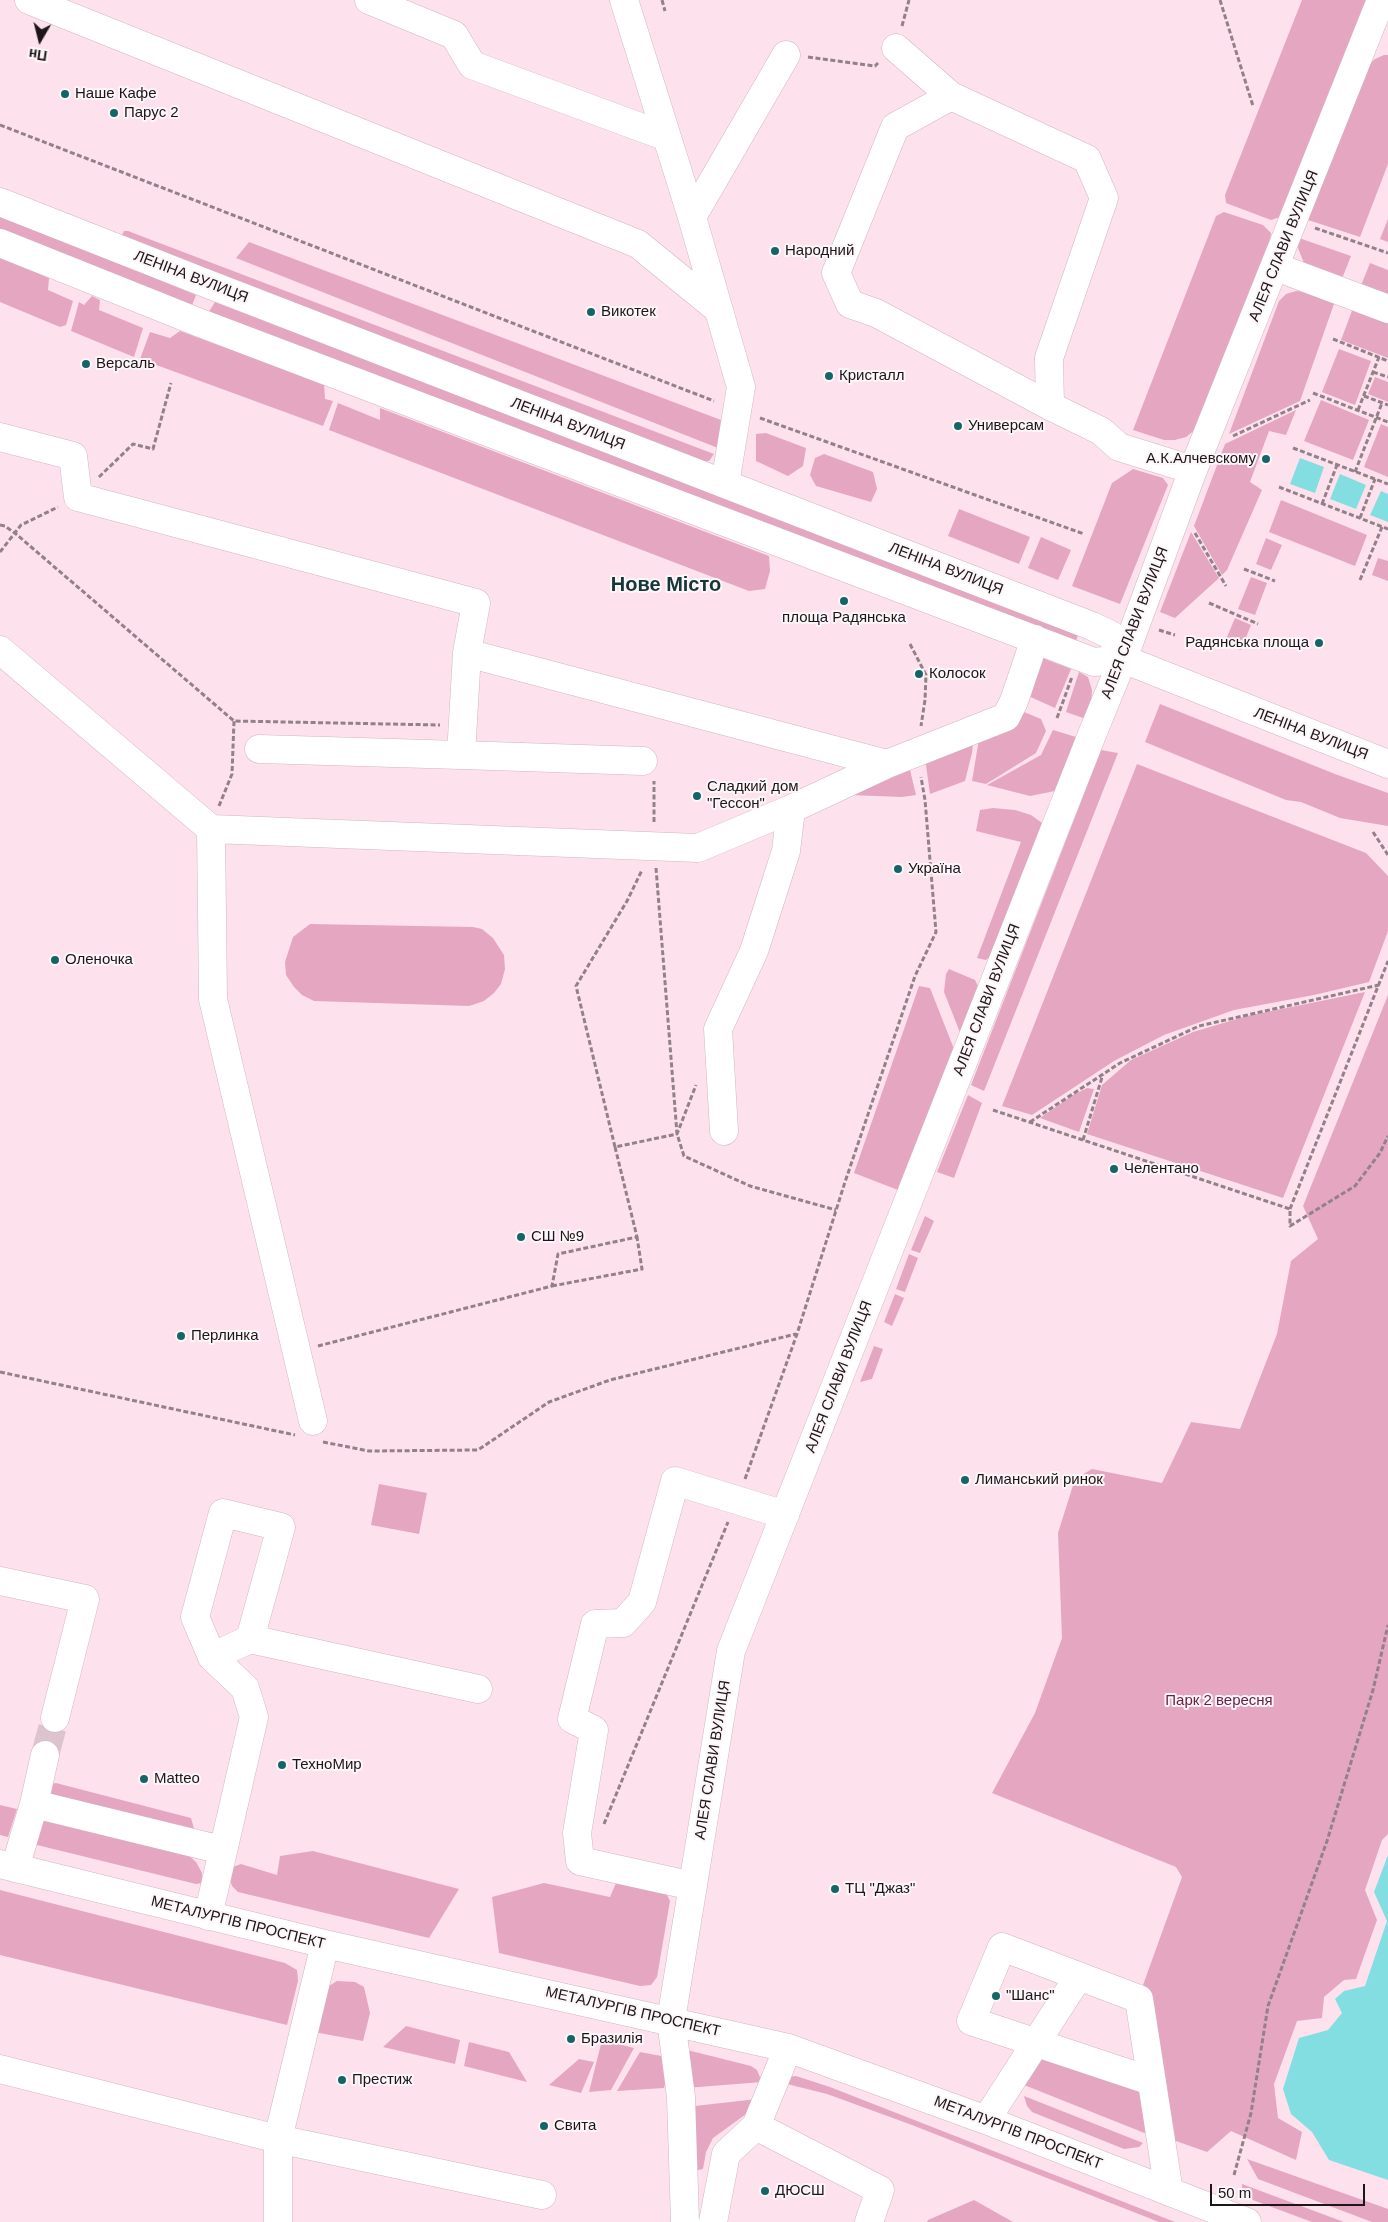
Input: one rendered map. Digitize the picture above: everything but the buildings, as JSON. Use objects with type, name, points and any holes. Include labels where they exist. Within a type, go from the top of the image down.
[{"type":"street","points":[[29,0],[638,244],[719,310]]},
{"type":"street","points":[[369,0],[454,35],[472,64],[667,137]]},
{"type":"street","points":[[624,0],[692,217],[741,387],[725,484]]},
{"type":"street","name":"АЛЕЯ СЛАВИ ВУЛИЦЯ","points":[[685,2222],[681,2097],[671,2020],[731,1651],[1123,659],[1193,470],[1293,221],[1377,42],[1380,0]]},
{"type":"street","points":[[896,48],[951,96],[1087,159],[1104,198],[1049,358],[1050,406]]},
{"type":"street","points":[[692,217],[786,55]]},
{"type":"street","points":[[951,96],[895,127],[836,273],[850,304],[876,313],[1050,406],[1101,431],[1119,447],[1193,470]]},
{"type":"street","name":"ЛЕНІНА ВУЛИЦЯ","points":[[0,202],[1092,626],[1111,634],[1123,659]]},
{"type":"street","name":"ЛЕНІНА ВУЛИЦЯ","points":[[0,243],[195,321],[1094,662],[1123,659],[1388,764]]},
{"type":"street","points":[[1276,267],[1388,309]]},
{"type":"street","points":[[0,437],[73,456],[78,497],[476,603],[467,654],[461,755]]},
{"type":"street","points":[[0,650],[210,829],[698,848],[791,809],[887,764],[1006,717],[1014,701],[1035,639]]},
{"type":"street","points":[[467,654],[887,764]]},
{"type":"street","points":[[259,749],[643,761]]},
{"type":"street","points":[[724,1132],[718,1029],[754,951],[786,851],[791,809]]},
{"type":"street","points":[[210,829],[213,999],[296,1351],[311,1433]]},
{"type":"street","points":[[693,1886],[580,1860],[577,1833],[594,1730],[572,1719],[595,1624],[623,1623],[642,1602],[675,1481],[785,1515]]},
{"type":"street","points":[[208,1916],[254,1717],[245,1688],[212,1656],[195,1617],[223,1513],[281,1527],[250,1640]]},
{"type":"street","points":[[0,1581],[85,1599],[55,1718]]},
{"type":"street","points":[[212,1656],[250,1640],[478,1689]]},
{"type":"street","points":[[7,1866],[34,1804],[45,1755]]},
{"type":"street","points":[[34,1804],[222,1850]]},
{"type":"street","name":"МЕТАЛУРГІВ ПРОСПЕКТ","points":[[7,1866],[325,1944],[671,2020],[788,2048],[986,2120],[1247,2222]]},
{"type":"street","points":[[278,2222],[278,2139],[325,1944]]},
{"type":"street","points":[[1151,2081],[971,2021],[1002,1947],[1139,1999],[1169,2192]]},
{"type":"street","points":[[986,2120],[1079,1976]]},
{"type":"street","points":[[713,2222],[726,2154],[756,2126],[788,2048]]},
{"type":"street","points":[[0,2069],[278,2139],[542,2195]]},
{"type":"street","points":[[756,2126],[880,2190],[869,2222]]},
{"type":"path","points":[[662,0],[665,11]]},
{"type":"path","points":[[1220,0],[1253,106]]},
{"type":"path","points":[[786,55],[875,66],[896,48]]},
{"type":"path","points":[[0,125],[737,410],[1084,534]]},
{"type":"path","points":[[1293,221],[1388,253]]},
{"type":"path","points":[[1333,340],[1388,361]]},
{"type":"path","points":[[1358,410],[1379,358]]},
{"type":"path","points":[[1373,372],[1388,377]]},
{"type":"path","points":[[1313,392],[1388,422]]},
{"type":"path","points":[[1364,396],[1388,405]]},
{"type":"path","points":[[1232,436],[1310,400]]},
{"type":"path","points":[[1355,472],[1382,403]]},
{"type":"path","points":[[1293,448],[1388,484]]},
{"type":"path","points":[[1322,504],[1337,465]]},
{"type":"path","points":[[1360,518],[1375,479]]},
{"type":"path","points":[[1279,487],[1388,529]]},
{"type":"path","points":[[0,525],[5,526],[16,534],[234,721],[463,726]]},
{"type":"path","points":[[1360,580],[1382,527]]},
{"type":"path","points":[[1194,532],[1226,586]]},
{"type":"path","points":[[1244,569],[1275,581]]},
{"type":"path","points":[[1209,603],[1258,624]]},
{"type":"path","points":[[602,1829],[737,1500],[797,1334],[836,1210],[915,976],[936,932],[925,800],[916,753],[925,700],[926,675],[910,644]]},
{"type":"path","points":[[210,829],[232,774],[234,721]]},
{"type":"path","points":[[643,761],[654,773],[654,846],[677,1134],[684,1156],[750,1186],[836,1210]]},
{"type":"path","points":[[1373,832],[1388,855]]},
{"type":"path","points":[[296,1351],[552,1286],[642,1269],[637,1237],[576,986],[627,901],[654,846]]},
{"type":"path","points":[[1388,961],[1290,1209],[1290,1226],[1355,1186],[1380,1153],[1388,1136]]},
{"type":"path","points":[[1029,1122],[1120,1063],[1199,1026],[1379,985]]},
{"type":"path","points":[[1083,1140],[1103,1074]]},
{"type":"path","points":[[677,1134],[698,1081]]},
{"type":"path","points":[[993,1110],[1290,1209]]},
{"type":"path","points":[[615,1147],[677,1134]]},
{"type":"path","points":[[552,1286],[558,1254],[637,1237]]},
{"type":"path","points":[[0,1372],[311,1433],[369,1451],[478,1450],[549,1402],[601,1383],[797,1334]]},
{"type":"path","points":[[1234,2176],[1251,2113],[1268,2006],[1327,1841],[1373,1690],[1388,1625]]},
{"type":"green space","points":[[1302,0],[1368,0],[1280,217],[1271,220],[1226,203],[1225,195]]},
{"type":"green space","points":[[1388,55],[1388,164],[1360,237],[1305,219],[1366,67],[1375,59]]},
{"type":"green space","points":[[1224,212],[1263,225],[1271,233],[1270,243],[1195,430],[1186,437],[1164,440],[1133,430],[1216,216]]},
{"type":"green space","points":[[0,215],[196,295],[191,308],[0,230]]},
{"type":"green space","points":[[1388,219],[1388,242],[1380,239]]},
{"type":"green space","points":[[124,231],[714,454],[709,461],[699,462],[121,237]]},
{"type":"green space","points":[[1299,238],[1351,256],[1341,281],[1304,263],[1298,248]]},
{"type":"green space","points":[[249,242],[721,420],[718,448],[236,258]]},
{"type":"green space","points":[[0,257],[49,278],[48,290],[73,301],[66,325],[60,327],[0,302]]},
{"type":"green space","points":[[1370,263],[1388,270],[1388,298],[1360,288]]},
{"type":"green space","points":[[1296,291],[1311,292],[1335,301],[1300,401],[1229,434],[1279,301],[1286,294]]},
{"type":"green space","points":[[92,296],[100,300],[99,310],[143,328],[134,357],[71,331],[79,302],[84,305]]},
{"type":"green space","points":[[215,302],[1079,631],[1075,645],[207,315]]},
{"type":"green space","points":[[1353,308],[1388,322],[1388,358],[1341,340]]},
{"type":"green space","points":[[180,331],[324,384],[325,399],[333,401],[323,426],[140,359],[150,332],[170,338]]},
{"type":"green space","points":[[1339,349],[1371,361],[1355,405],[1322,392]]},
{"type":"green space","points":[[1375,377],[1388,382],[1388,402],[1368,394]]},
{"type":"green space","points":[[1321,400],[1369,420],[1353,460],[1304,441]]},
{"type":"green space","points":[[338,403],[380,420],[380,408],[769,556],[770,571],[765,589],[749,591],[329,430]]},
{"type":"green space","points":[[1296,410],[1286,435],[1269,431],[1250,482],[1262,490],[1227,570],[1222,575],[1194,526],[1225,444]]},
{"type":"green space","points":[[1381,424],[1388,427],[1388,477],[1364,467]]},
{"type":"green space","points":[[766,433],[806,448],[803,466],[788,476],[756,461],[756,434]]},
{"type":"green space","points":[[824,454],[873,472],[877,489],[871,502],[816,486],[810,475],[815,458]]},
{"type":"green space","points":[[1133,469],[1163,478],[1168,485],[1120,604],[1072,586],[1112,483]]},
{"type":"green space","points":[[1281,500],[1367,535],[1355,566],[1269,532]]},
{"type":"green space","points":[[959,509],[1030,537],[1019,564],[948,536]]},
{"type":"green space","points":[[1191,532],[1219,578],[1175,618],[1160,612]]},
{"type":"green space","points":[[1041,537],[1071,550],[1058,580],[1028,568]]},
{"type":"green space","points":[[1266,538],[1282,545],[1271,570],[1256,564]]},
{"type":"green space","points":[[1378,558],[1388,561],[1388,581],[1372,575]]},
{"type":"green space","points":[[1251,577],[1267,583],[1255,615],[1238,609]]},
{"type":"green space","points":[[1235,618],[1251,625],[1241,650],[1224,644]]},
{"type":"green space","points":[[1040,657],[1071,669],[1055,708],[1026,695]]},
{"type":"green space","points":[[1079,672],[1088,677],[1092,690],[1091,705],[1086,719],[1066,712]]},
{"type":"green space","points":[[1160,704],[1335,774],[1388,793],[1388,826],[1340,818],[1301,802],[1286,800],[1145,742]]},
{"type":"green space","points":[[1024,712],[1041,719],[1046,731],[1036,753],[986,784],[972,781],[980,733]]},
{"type":"green space","points":[[1053,730],[1076,737],[1055,791],[1030,796],[987,785],[1041,755]]},
{"type":"green space","points":[[974,735],[965,781],[930,794],[925,758]]},
{"type":"green space","points":[[1101,750],[1118,753],[984,1091],[971,1085]]},
{"type":"green space","points":[[1137,764],[1366,853],[1388,876],[1388,931],[1369,982],[1314,995],[1234,1010],[1164,1035],[1114,1061],[1032,1115],[1002,1106]]},
{"type":"green space","points":[[910,770],[916,795],[902,797],[850,795]]},
{"type":"green space","points":[[993,808],[1015,810],[1031,815],[1042,823],[993,954],[986,960],[977,958],[1021,842],[976,831],[980,810]]},
{"type":"green space","points":[[310,924],[473,927],[482,929],[493,938],[504,955],[505,969],[501,984],[484,1001],[469,1006],[314,1001],[302,995],[294,987],[286,975],[285,962],[293,937]]},
{"type":"green space","points":[[949,969],[975,980],[978,986],[961,1035],[944,992],[946,974]]},
{"type":"green space","points":[[919,986],[930,988],[954,1049],[898,1190],[854,1173]]},
{"type":"green space","points":[[1365,992],[1283,1198],[1087,1134],[1102,1085],[1131,1060],[1193,1032],[1247,1016]]},
{"type":"green space","name":"Парк 2 вересня","points":[[1388,995],[1388,1834],[1382,1840],[1365,1890],[1377,1920],[1356,1979],[1344,1980],[1324,1997],[1322,2018],[1297,2021],[1274,2084],[1278,2118],[1302,2132],[1296,2160],[1231,2131],[1207,2152],[1173,2140],[1148,1995],[1143,1985],[1182,1877],[1176,1867],[992,1793],[1035,1713],[1062,1638],[1058,1533],[1075,1479],[1092,1469],[1162,1483],[1191,1422],[1240,1429],[1277,1334],[1291,1261],[1318,1239],[1303,1206]]},
{"type":"green space","points":[[1087,1088],[1094,1089],[1079,1132],[1040,1118],[1073,1095]]},
{"type":"green space","points":[[968,1095],[982,1103],[954,1178],[937,1172]]},
{"type":"green space","points":[[925,1216],[934,1221],[920,1253],[911,1250]]},
{"type":"green space","points":[[909,1254],[918,1258],[905,1292],[896,1289]]},
{"type":"green space","points":[[895,1294],[904,1298],[892,1326],[884,1322]]},
{"type":"green space","points":[[874,1346],[883,1349],[872,1379],[860,1382]]},
{"type":"green space","points":[[379,1484],[427,1493],[419,1534],[371,1525]]},
{"type":"green space","points":[[56,1783],[191,1818],[195,1832],[50,1795],[49,1785]]},
{"type":"green space","points":[[0,1805],[17,1809],[8,1837],[0,1835]]},
{"type":"green space","points":[[40,1816],[184,1851],[196,1862],[202,1873],[202,1883],[196,1884],[33,1844]]},
{"type":"green space","points":[[313,1851],[459,1889],[429,1938],[238,1892],[232,1886],[229,1876],[233,1867],[241,1864],[277,1875],[280,1856]]},
{"type":"green space","points":[[617,1881],[666,1893],[670,1901],[657,1977],[651,1985],[640,1986],[499,1953],[492,1897],[544,1883],[610,1897]]},
{"type":"green space","points":[[0,1890],[285,1963],[297,1970],[298,1981],[287,2025],[0,1955]]},
{"type":"green space","points":[[337,1981],[355,1982],[364,1987],[370,2013],[363,2041],[314,2032],[329,1986]]},
{"type":"green space","points":[[406,2026],[460,2040],[455,2064],[383,2047]]},
{"type":"green space","points":[[602,2040],[634,2048],[611,2090],[589,2092]]},
{"type":"green space","points":[[469,2042],[509,2052],[527,2082],[464,2066]]},
{"type":"green space","points":[[683,2049],[751,2066],[757,2070],[762,2082],[686,2088]]},
{"type":"green space","points":[[640,2052],[672,2058],[664,2088],[617,2091]]},
{"type":"green space","points":[[1049,2054],[1145,2094],[1147,2134],[1024,2085],[1034,2065]]},
{"type":"green space","points":[[579,2059],[594,2062],[581,2093],[549,2085]]},
{"type":"green space","points":[[796,2076],[830,2087],[1175,2222],[1159,2222],[912,2125],[827,2094],[783,2083],[786,2077]]},
{"type":"green space","points":[[1024,2096],[1143,2143],[1139,2147],[1124,2149],[1032,2112],[1027,2106]]},
{"type":"green space","points":[[757,2099],[753,2109],[713,2138],[706,2152],[703,2169],[689,2172],[686,2107]]},
{"type":"green space","points":[[1247,2159],[1388,2209],[1388,2222],[1372,2222],[1258,2179]]},
{"type":"green space","points":[[1242,2184],[1344,2222],[1312,2222],[1242,2196]]},
{"type":"green space","points":[[974,2200],[1013,2222],[927,2222],[928,2220]]},
{"type":"water","points":[[1300,458],[1324,467],[1315,493],[1290,484]]},
{"type":"water","points":[[1340,474],[1366,485],[1356,509],[1330,499]]},
{"type":"water","points":[[1381,491],[1388,494],[1388,522],[1370,515]]},
{"type":"water","points":[[1388,1855],[1388,2180],[1329,2160],[1312,2132],[1291,2114],[1283,2089],[1299,2038],[1328,2030],[1342,2013],[1335,1999],[1344,1991],[1365,1986],[1387,1921],[1374,1892]]},
{"type":"tunnel","points":[[45,1755],[55,1718]]},
{"type":"place","name":"Наше Кафе","points":[[65,94]]},
{"type":"place","name":"Парус 2","points":[[114,113]]},
{"type":"place","name":"Народний","points":[[775,251]]},
{"type":"place","name":"Викотек","points":[[591,312]]},
{"type":"place","name":"Версаль","points":[[86,364]]},
{"type":"place","name":"Кристалл","points":[[829,376]]},
{"type":"place","name":"Универсам","points":[[958,426]]},
{"type":"place","name":"А.К.Алчевскому","points":[[1266,459]]},
{"type":"place","name":"площа Радянська","points":[[844,601]]},
{"type":"place","name":"Радянська площа","points":[[1319,643]]},
{"type":"place","name":"Колосок","points":[[919,674]]},
{"type":"place","name":"Сладкий дом \"Гессон\"","points":[[697,796]]},
{"type":"place","name":"Україна","points":[[898,869]]},
{"type":"place","name":"Оленочка","points":[[55,960]]},
{"type":"place","name":"Челентано","points":[[1114,1169]]},
{"type":"place","name":"СШ №9","points":[[521,1237]]},
{"type":"place","name":"Перлинка","points":[[181,1336]]},
{"type":"place","name":"Лиманський ринок","points":[[965,1480]]},
{"type":"place","name":"ТехноМир","points":[[282,1765]]},
{"type":"place","name":"Matteo","points":[[144,1779]]},
{"type":"place","name":"ТЦ \"Джаз\"","points":[[835,1889]]},
{"type":"place","name":"\"Шанс\"","points":[[996,1996]]},
{"type":"place","name":"Бразилія","points":[[571,2039]]},
{"type":"place","name":"Престиж","points":[[342,2080]]},
{"type":"place","name":"Свита","points":[[544,2126]]},
{"type":"place","name":"ДЮСШ","points":[[765,2191]]},
{"type":"district","name":"Нове Місто","points":[[666,585]]}]
